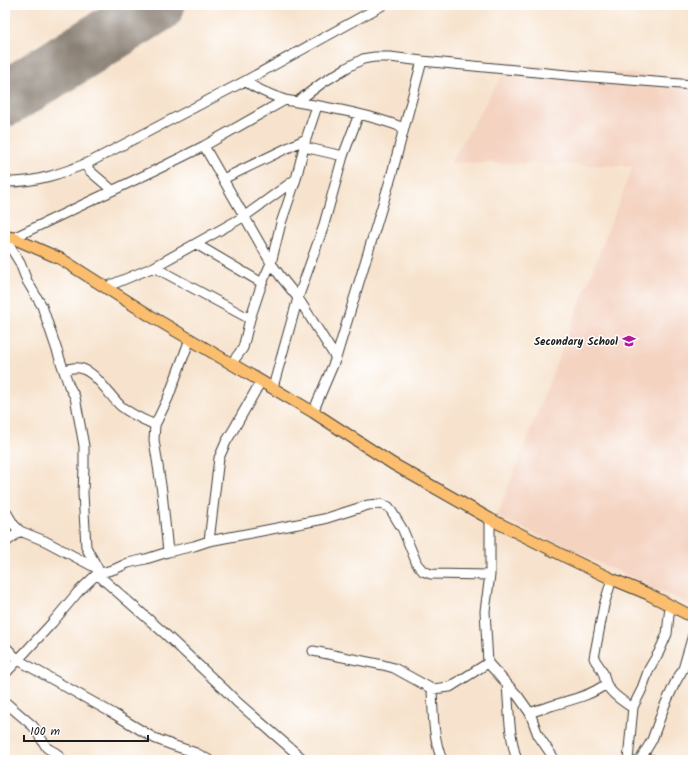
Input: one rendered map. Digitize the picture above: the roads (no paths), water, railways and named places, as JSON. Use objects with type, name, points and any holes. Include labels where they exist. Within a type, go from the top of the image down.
[{"type":"main road","points":[[8,240],[61,259],[106,286],[149,315],[273,387],[393,464],[490,519],[520,535],[612,579],[648,594],[693,617]]},
{"type":"street","points":[[5,182],[33,180],[68,171],[84,164],[245,81],[383,5]]},
{"type":"street","points":[[297,102],[322,83],[348,67],[368,58],[390,57],[567,75],[693,85]]},
{"type":"street","points":[[313,412],[336,358],[391,177],[422,61]]},
{"type":"street","points":[[245,81],[262,91],[285,100],[359,114],[404,128]]},
{"type":"street","points":[[98,572],[86,547],[83,492],[84,446],[75,397],[69,386],[42,306],[8,240],[204,146],[285,100]]},
{"type":"street","points":[[231,364],[243,348],[250,319],[262,283],[271,263],[281,223],[296,179],[305,143],[318,106]]},
{"type":"street","points":[[273,387],[298,298],[322,228],[343,156],[359,114]]},
{"type":"street","points":[[222,179],[305,143],[343,156]]},
{"type":"street","points":[[204,146],[271,263],[298,298],[336,358]]},
{"type":"street","points":[[84,164],[112,190]]},
{"type":"street","points":[[106,286],[154,267],[196,244],[245,216],[296,179]]},
{"type":"street","points":[[196,244],[262,283]]},
{"type":"street","points":[[154,267],[250,319]]},
{"type":"street","points":[[168,552],[162,492],[154,440],[155,425],[168,398],[190,339]]},
{"type":"street","points":[[64,371],[73,368],[85,369],[100,382],[122,407],[132,414],[155,425]]},
{"type":"street","points":[[209,541],[219,458],[226,442],[261,380]]},
{"type":"street","points":[[5,674],[78,592],[98,572],[115,569],[128,563],[209,541],[324,519],[368,505],[380,504],[389,507],[403,530],[417,564],[423,571],[431,574],[490,575]]},
{"type":"street","points":[[5,510],[14,525],[20,531],[44,541],[98,572],[237,702],[304,760]]},
{"type":"street","points":[[490,519],[490,575],[486,611],[488,663],[518,696],[530,713],[538,735],[555,760]]},
{"type":"street","points":[[5,543],[20,531]]},
{"type":"street","points":[[612,579],[604,605],[595,661],[602,670],[606,684],[619,699],[633,708]]},
{"type":"street","points":[[628,760],[633,708],[649,669],[667,634],[670,606]]},
{"type":"street","points":[[640,760],[652,740],[664,707],[683,669],[693,635]]},
{"type":"street","points":[[5,646],[18,660],[154,738],[172,746],[196,753],[209,760]]},
{"type":"street","points":[[313,651],[394,668],[432,689],[450,687],[488,663]]},
{"type":"street","points":[[507,684],[512,738],[517,760]]},
{"type":"street","points":[[530,713],[579,698],[598,690],[606,684]]},
{"type":"street","points":[[432,689],[438,751],[442,760]]},
{"type":"street","points":[[5,702],[33,726],[47,748],[56,753],[62,760]]},
{"type":"street","points":[[640,760],[654,760]]},
{"type":"place","name":"Secondary School","points":[[629,341]]}]
